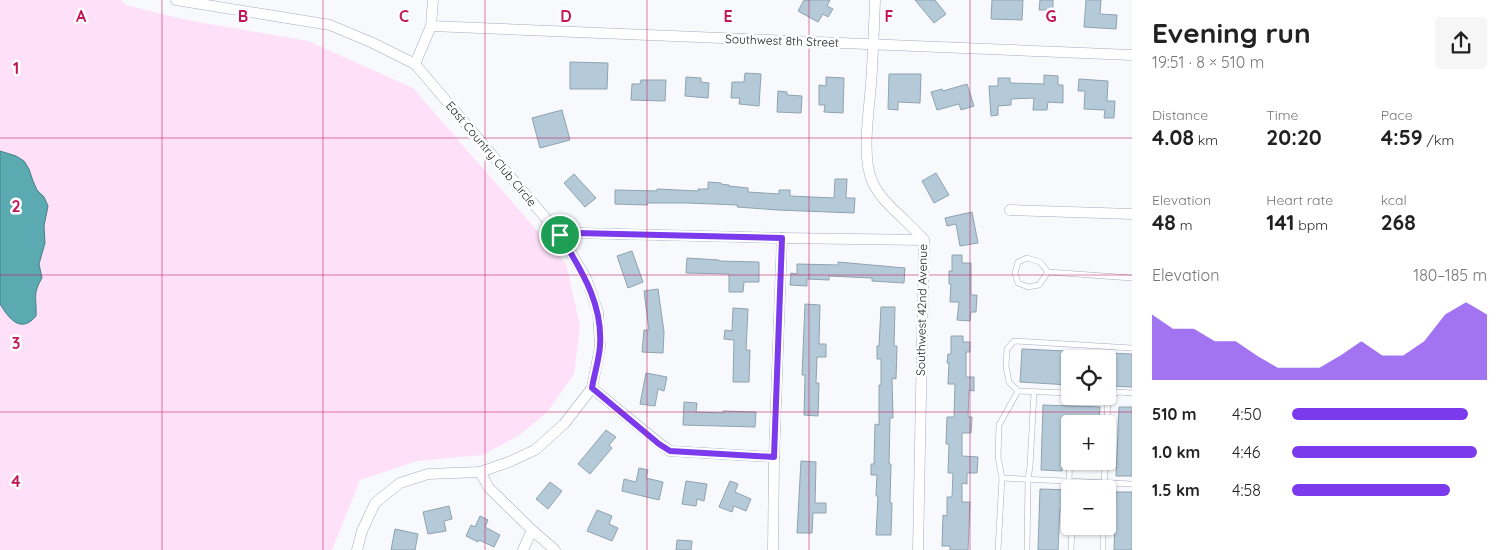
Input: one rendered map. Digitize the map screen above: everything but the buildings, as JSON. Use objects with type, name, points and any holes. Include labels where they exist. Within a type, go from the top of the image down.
[{"type":"street","name":"East Country Club Circle","points":[[176,0],[330,25],[373,43],[415,64],[560,235],[586,278],[598,312],[600,347],[592,388],[564,424],[535,450],[509,462],[480,472],[428,474],[400,483],[375,503],[362,531],[357,550]]},
{"type":"street","points":[[415,64],[431,26],[433,0]]},
{"type":"street","name":"Southwest 42nd Avenue","points":[[875,0],[874,45],[866,160],[873,183],[884,199],[924,240],[918,550]]},
{"type":"street","name":"Southwest 8th Street","points":[[431,26],[1132,55]]},
{"type":"street","points":[[1010,210],[1132,214]]},
{"type":"street","points":[[560,235],[577,233],[924,240]]},
{"type":"street","points":[[773,550],[774,457],[782,238]]},
{"type":"street","points":[[592,388],[670,451],[774,457]]},
{"type":"street","points":[[480,472],[489,488],[554,550]]},
{"type":"street","points":[[523,550],[532,530]]},
{"type":"lane","points":[[1048,272],[1038,285],[1028,287],[1018,283],[1015,273],[1018,262],[1027,258],[1040,262],[1048,272],[1132,278]]},
{"type":"lane","points":[[1061,393],[1018,391],[1009,382],[1006,366],[1007,349],[1014,341],[1132,348]]},
{"type":"lane","points":[[998,550],[1002,478],[998,457],[999,425],[1018,391]]},
{"type":"lane","points":[[1027,550],[1028,479],[1034,392]]},
{"type":"lane","points":[[1116,393],[1132,393]]},
{"type":"lane","points":[[1002,478],[1061,481]]},
{"type":"lane","points":[[1116,485],[1132,484]]},
{"type":"lane","points":[[1071,550],[1072,535]]},
{"type":"lane","points":[[1103,535],[1103,550]]},
{"type":"shaded area","points":[[0,0],[121,0],[126,5],[182,19],[308,41],[413,88],[566,264],[580,326],[574,374],[548,411],[521,434],[483,455],[417,461],[360,480],[332,550],[0,550]]},
{"type":"water","points":[[0,151],[16,156],[24,161],[37,190],[44,197],[48,206],[44,226],[45,243],[39,264],[42,278],[36,293],[36,316],[25,324],[20,324],[11,319],[0,304]]},
{"type":"route","points":[[577,233],[782,238],[774,457],[670,451],[592,388],[600,347],[598,312],[586,278],[560,235],[577,233]]}]
